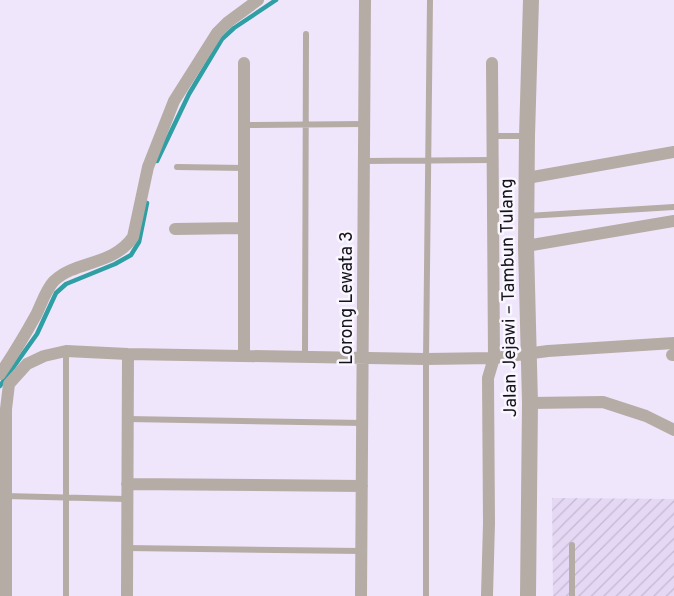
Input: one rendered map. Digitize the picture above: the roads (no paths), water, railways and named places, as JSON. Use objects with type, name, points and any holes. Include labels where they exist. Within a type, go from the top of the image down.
[{"type":"street","points":[[0,374],[22,339],[53,282],[67,273],[103,260],[127,246],[133,237],[148,168],[174,101],[217,33],[228,22],[258,0]]},
{"type":"street","name":"Lorong Lewata 3","points":[[361,596],[365,0]]},
{"type":"street","name":"Jalan Jejawi – Tambun Tulang","points":[[528,596],[530,404],[526,246],[531,0]]},
{"type":"street","points":[[244,63],[244,355]]},
{"type":"street","points":[[487,596],[489,523],[488,378],[494,358],[492,63]]},
{"type":"street","points":[[527,178],[674,152]]},
{"type":"street","points":[[526,246],[674,221]]},
{"type":"street","points":[[175,229],[243,228]]},
{"type":"street","points":[[6,596],[6,409],[9,384],[27,364],[44,356],[66,351],[128,354],[426,359],[494,358],[528,353],[674,351]]},
{"type":"street","points":[[126,596],[128,354]]},
{"type":"street","points":[[530,404],[603,402],[646,416],[674,430]]},
{"type":"street","points":[[127,484],[362,486]]},
{"type":"lane","points":[[426,596],[426,359],[430,161],[430,0]]},
{"type":"lane","points":[[305,356],[306,34]]},
{"type":"lane","points":[[244,125],[364,124]]},
{"type":"lane","points":[[493,136],[527,136]]},
{"type":"lane","points":[[364,161],[493,160]]},
{"type":"lane","points":[[178,167],[245,168]]},
{"type":"lane","points":[[527,216],[674,207]]},
{"type":"lane","points":[[66,351],[66,596]]},
{"type":"lane","points":[[127,420],[363,423]]},
{"type":"lane","points":[[5,496],[126,499]]},
{"type":"lane","points":[[572,545],[572,596]]},
{"type":"lane","points":[[126,548],[361,551]]},
{"type":"waterway","points":[[157,161],[189,94],[222,39],[234,28],[276,0]]},
{"type":"waterway","points":[[0,386],[37,334],[56,293],[66,284],[115,264],[131,255],[139,242],[147,203]]}]
